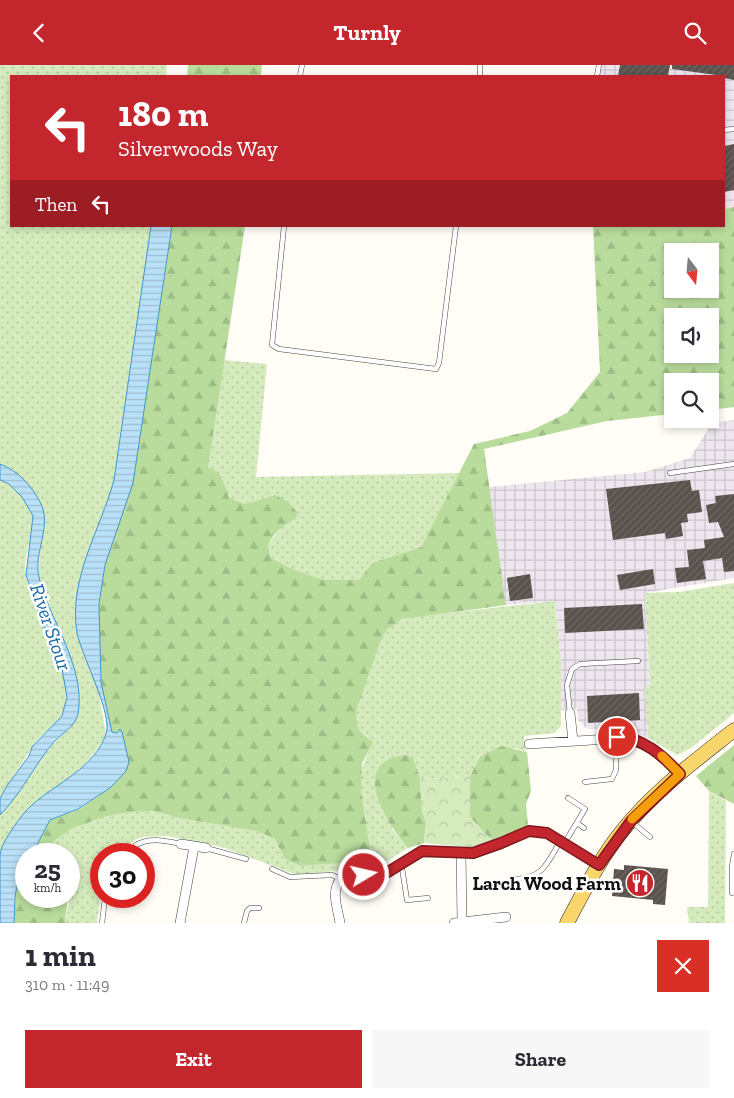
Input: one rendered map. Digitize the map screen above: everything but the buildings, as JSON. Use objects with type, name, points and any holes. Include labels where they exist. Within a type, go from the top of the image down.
[{"type":"main road","points":[[567,923],[599,865],[631,821],[680,774],[734,730]]},
{"type":"street","points":[[570,713],[573,741]]},
{"type":"street","points":[[529,744],[617,737],[639,741],[656,751],[680,774]]},
{"type":"street","points":[[340,923],[335,890],[341,879],[388,872],[416,853],[429,850],[461,852],[486,849],[529,831],[547,833],[599,865]]},
{"type":"street","points":[[181,844],[206,848]]},
{"type":"street","points":[[180,923],[194,847]]},
{"type":"street","points":[[461,852],[458,922],[506,917]]},
{"type":"lane","points":[[284,227],[272,345],[279,349],[436,369],[439,363],[456,227]]},
{"type":"lane","points":[[670,473],[734,464]]},
{"type":"lane","points":[[570,713],[567,685],[572,669],[580,664],[638,661]]},
{"type":"lane","points":[[585,781],[612,779],[616,770],[617,737]]},
{"type":"lane","points":[[517,879],[533,878],[545,867],[577,823],[585,809],[568,798]]},
{"type":"lane","points":[[631,821],[650,837]]},
{"type":"lane","points":[[577,823],[584,828]]},
{"type":"lane","points":[[146,843],[162,840],[181,844]]},
{"type":"lane","points":[[206,848],[246,859]]},
{"type":"lane","points":[[732,893],[734,854]]},
{"type":"lane","points":[[399,864],[402,868],[407,901],[428,898]]},
{"type":"lane","points":[[272,869],[290,877],[332,875],[341,879]]},
{"type":"lane","points":[[102,923],[104,908]]},
{"type":"lane","points":[[244,923],[247,911],[250,908],[259,909]]},
{"type":"shaded area","points":[[599,65],[734,65],[734,207],[725,209],[725,75],[597,75]]},
{"type":"shaded area","points":[[734,420],[734,578],[645,593],[650,687],[645,687],[648,738],[624,730],[587,729],[578,720],[577,709],[561,710],[561,661],[555,601],[506,605],[489,487],[645,472],[690,458],[709,428],[719,428],[719,422]]},
{"type":"green space","points":[[0,65],[167,65],[166,75],[10,75],[10,227],[151,227],[114,480],[76,618],[82,651],[97,683],[106,734],[97,750],[84,765],[37,802],[23,817],[10,834],[0,854],[0,815],[18,794],[41,759],[69,729],[65,646],[38,574],[43,522],[32,527],[25,570],[36,607],[64,674],[65,706],[60,718],[32,747],[0,799]]},
{"type":"green space","points":[[188,65],[262,65],[261,75],[187,75]]},
{"type":"green space","points":[[734,207],[734,407],[719,409],[719,373],[664,373],[664,415],[607,421],[484,449],[506,605],[402,619],[387,630],[382,637],[356,712],[359,730],[373,742],[362,763],[361,791],[372,861],[300,866],[285,859],[274,838],[256,831],[179,818],[154,811],[129,812],[104,817],[73,828],[54,843],[38,843],[50,820],[78,810],[110,788],[126,771],[118,731],[117,733],[112,732],[101,682],[99,604],[105,565],[133,483],[172,227],[245,227],[208,468],[220,475],[229,498],[245,504],[275,495],[288,502],[297,512],[296,519],[279,529],[268,545],[271,558],[292,569],[324,580],[359,580],[372,563],[421,547],[474,444],[530,431],[567,413],[600,372],[593,227],[725,227],[725,209]]},
{"type":"green space","points":[[224,360],[267,364],[256,477],[460,473],[421,547],[372,563],[359,580],[324,580],[292,569],[271,558],[268,545],[284,524],[275,495],[245,504],[229,498],[223,478],[208,468]]},
{"type":"green space","points":[[734,583],[734,713],[691,748],[677,755],[648,738],[645,687],[650,686],[645,593],[679,592]]},
{"type":"green space","points":[[555,601],[561,661],[561,726],[555,733],[524,736],[526,751],[514,748],[480,755],[470,777],[420,779],[414,760],[392,829],[408,848],[379,866],[297,875],[225,848],[167,836],[143,837],[131,843],[90,843],[90,908],[99,908],[97,923],[65,923],[68,908],[80,908],[80,843],[54,843],[54,841],[73,828],[104,817],[129,812],[154,811],[179,818],[256,831],[274,838],[285,859],[300,866],[372,861],[361,792],[363,765],[368,753],[356,723],[356,712],[382,637],[395,624],[411,617]]},
{"type":"green space","points":[[734,745],[734,804],[709,791],[696,776]]},
{"type":"green space","points":[[502,746],[527,752],[531,791],[526,804],[528,826],[491,840],[470,817],[470,777],[480,756]]},
{"type":"green space","points":[[408,755],[414,760],[420,779],[422,810],[426,823],[424,843],[408,848],[382,809],[375,780],[379,768],[389,759]]},
{"type":"green space","points":[[470,777],[470,817],[491,840],[470,847],[424,843],[426,823],[422,810],[420,779]]},
{"type":"green space","points":[[709,791],[726,801],[725,923],[689,923],[687,907],[708,907]]},
{"type":"green space","points":[[15,907],[67,908],[65,923],[14,923]]},
{"type":"water","points":[[151,227],[172,227],[133,483],[105,565],[99,604],[101,682],[112,732],[117,733],[120,729],[122,732],[129,762],[126,771],[110,788],[78,809],[50,820],[38,843],[15,843],[14,923],[0,923],[0,855],[5,841],[30,807],[94,756],[106,734],[105,713],[77,633],[75,613],[81,574],[114,480]]},
{"type":"water","name":"River Stour","points":[[0,464],[18,474],[40,502],[43,511],[44,530],[38,558],[39,577],[44,594],[72,661],[79,696],[78,714],[74,723],[54,742],[15,798],[0,815],[0,799],[6,787],[29,756],[32,747],[62,716],[67,697],[62,669],[35,604],[26,575],[33,516],[22,497],[9,484],[0,480]]},
{"type":"slow traffic","points":[[632,819],[670,781],[680,774],[662,756]]},
{"type":"place","name":"Larch Wood Farm","points":[[640,883]]},
{"type":"route","points":[[364,875],[388,872],[409,857],[422,851],[473,853],[529,831],[538,830],[547,833],[599,865],[631,821],[670,781],[680,774],[656,751],[639,741],[617,737]]}]
